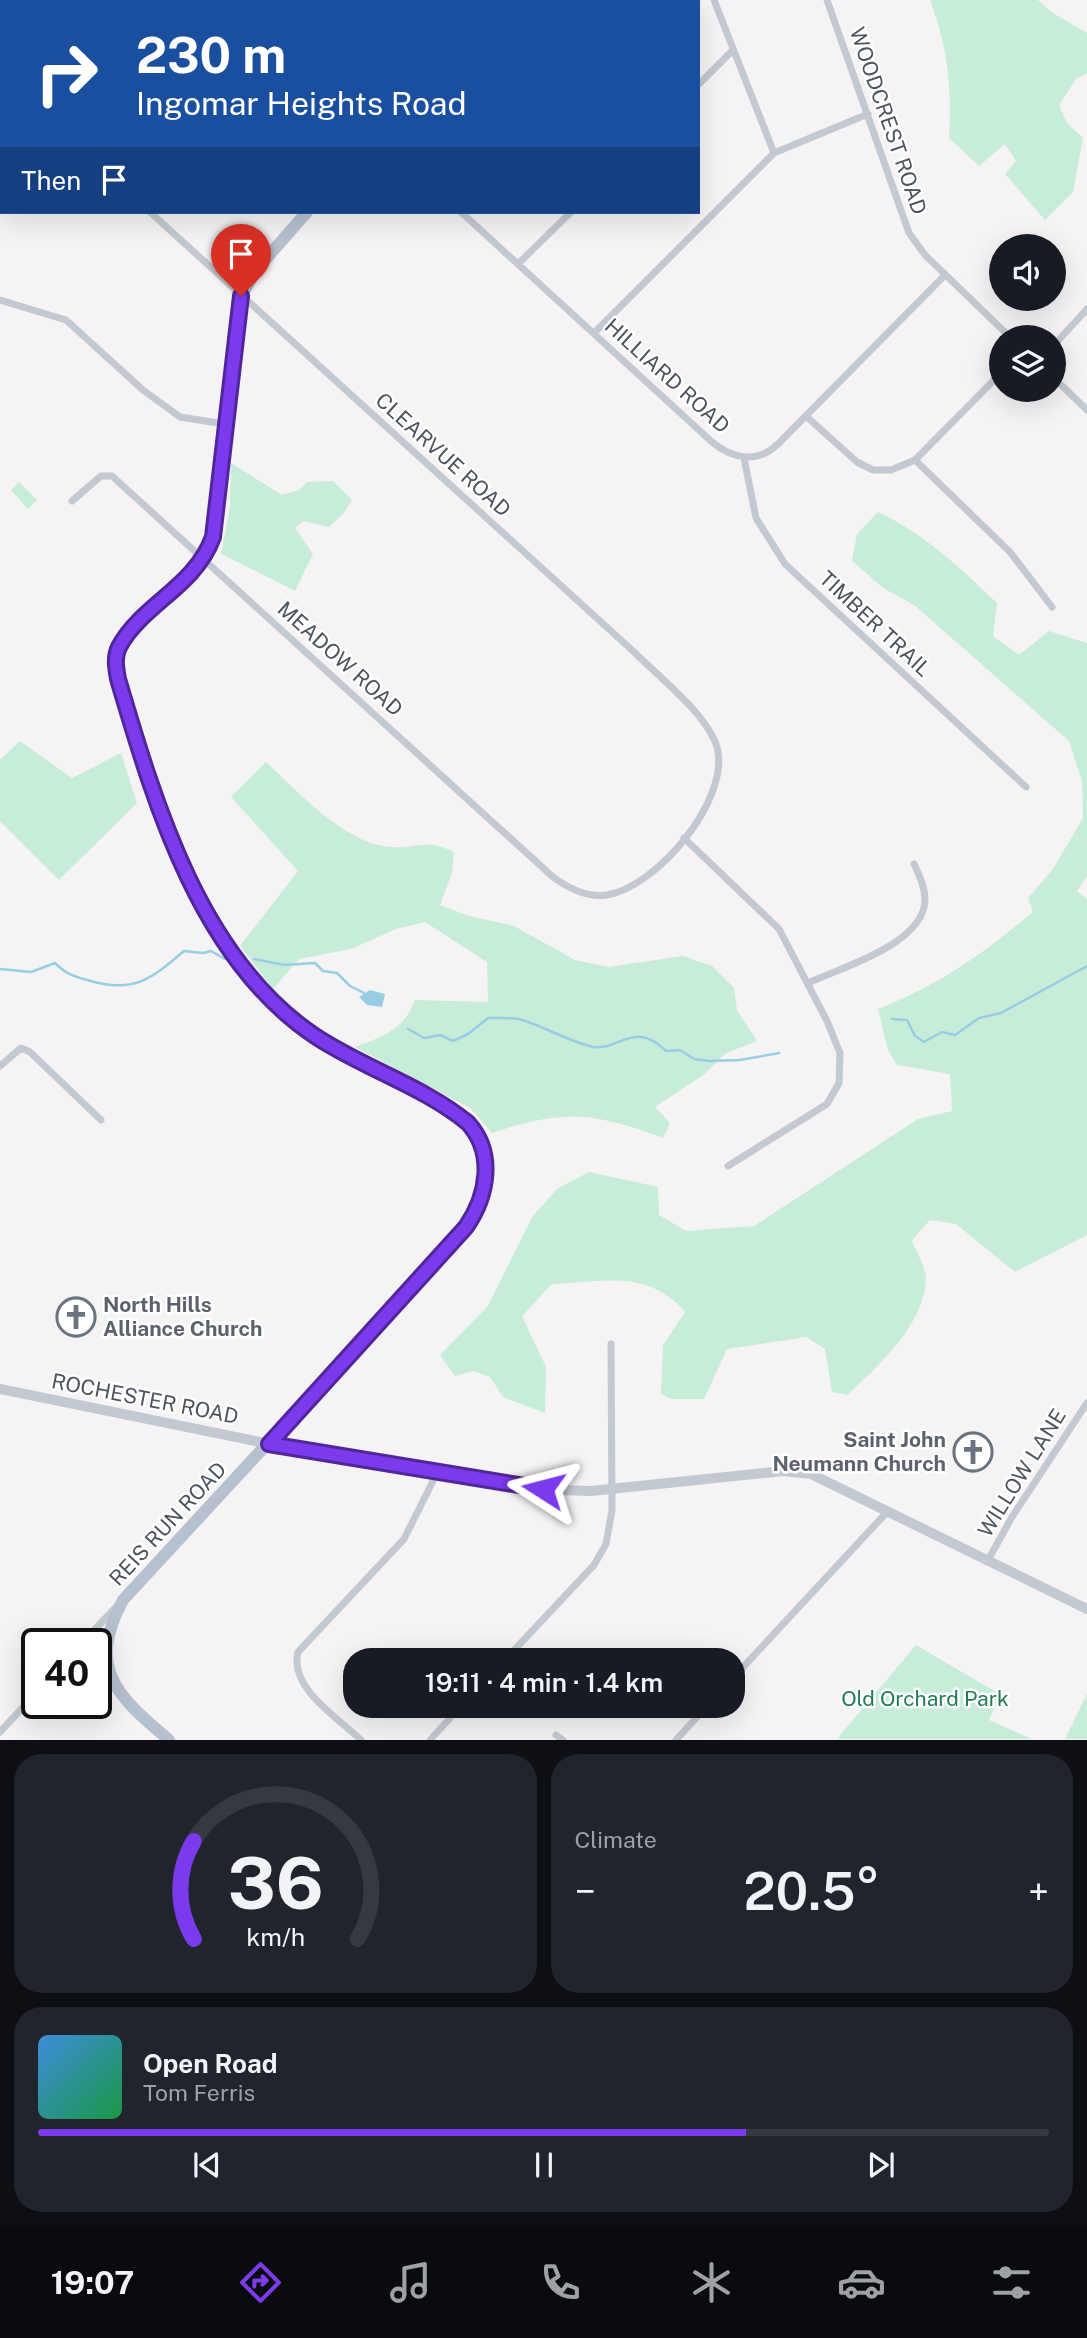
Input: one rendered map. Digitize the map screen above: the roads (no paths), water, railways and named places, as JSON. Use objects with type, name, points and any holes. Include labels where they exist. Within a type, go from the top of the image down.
[{"type":"main road","points":[[205,558],[216,524],[224,424],[241,296],[257,269],[305,214]]},
{"type":"main road","name":"REIS RUN ROAD","points":[[111,1628],[123,1600],[466,1227],[483,1194],[486,1165],[479,1137],[459,1116],[330,1046],[268,996],[226,942],[176,854],[120,686],[117,657],[119,649],[134,629],[205,558]]},
{"type":"main road","name":"REIS RUN ROAD","points":[[112,1676],[116,1687],[129,1704],[169,1740]]},
{"type":"street","points":[[714,0],[774,153]]},
{"type":"street","name":"WOODCREST ROAD","points":[[827,0],[903,222],[916,244],[997,325]]},
{"type":"street","points":[[700,83],[732,51]]},
{"type":"street","points":[[594,333],[774,153],[868,114]]},
{"type":"street","name":"CLEARVUE ROAD","points":[[152,214],[623,642],[708,730],[719,758],[718,776],[707,808],[684,838]]},
{"type":"street","name":"HILLIARD ROAD","points":[[463,214],[712,443],[727,453],[744,458]]},
{"type":"street","points":[[518,264],[569,214]]},
{"type":"street","points":[[744,458],[773,449],[945,275]]},
{"type":"street","points":[[0,300],[66,320],[143,390],[180,417],[224,424]]},
{"type":"street","points":[[1066,332],[1087,309]]},
{"type":"street","points":[[807,417],[848,456],[864,467],[891,470],[915,460],[989,385]]},
{"type":"street","points":[[1066,390],[1087,410]]},
{"type":"street","name":"TIMBER TRAIL","points":[[744,458],[756,518],[785,564],[1027,787]]},
{"type":"street","points":[[915,460],[1010,552],[1052,607]]},
{"type":"street","name":"MEADOW ROAD","points":[[72,501],[101,476],[112,477],[205,558],[553,877],[585,894],[606,895],[626,888],[656,867],[684,838]]},
{"type":"street","points":[[684,838],[772,920],[808,983],[840,1053],[839,1083],[834,1095],[816,1113],[728,1166]]},
{"type":"street","points":[[808,983],[893,944],[913,930],[925,902],[914,864]]},
{"type":"street","points":[[0,1066],[22,1048],[30,1052],[101,1120]]},
{"type":"street","points":[[516,1648],[594,1565],[609,1532],[611,1344]]},
{"type":"street","name":"ROCHESTER ROAD","points":[[0,1389],[269,1444],[558,1490],[610,1489],[792,1471],[820,1477],[987,1562],[1087,1609]]},
{"type":"street","name":"WILLOW LANE","points":[[987,1562],[1012,1517],[1087,1404]]},
{"type":"street","points":[[361,1740],[303,1685],[296,1670],[298,1652],[404,1539],[438,1471]]},
{"type":"street","points":[[745,1665],[887,1512]]},
{"type":"street","points":[[96,1628],[123,1600]]},
{"type":"street","points":[[0,1732],[21,1709]]},
{"type":"street","points":[[430,1740],[450,1718]]},
{"type":"street","points":[[676,1740],[696,1718]]},
{"type":"water","points":[[370,990],[385,994],[382,1007],[367,1005],[359,997]]},
{"type":"waterway","points":[[0,969],[31,972],[55,963],[74,976],[103,984],[129,985],[150,977],[184,951],[211,951],[225,959]]},
{"type":"waterway","points":[[254,959],[284,965],[315,963],[323,971],[337,973],[350,986],[364,993]]},
{"type":"waterway","points":[[892,1019],[907,1020],[915,1036],[924,1042],[942,1032],[955,1035],[979,1018],[1001,1013],[1087,966]]},
{"type":"waterway","points":[[408,1029],[424,1038],[440,1035],[453,1041],[468,1034],[488,1018],[509,1018],[531,1023],[594,1047],[611,1045],[627,1038],[645,1037],[666,1051],[680,1050],[694,1059],[709,1061],[740,1060],[779,1053]]},
{"type":"place","name":"North Hills Alliance Church","points":[[76,1317]]},
{"type":"place","name":"Saint John Neumann Church","points":[[973,1452]]},
{"type":"park label","name":"Old Orchard Park","points":[[925,1699]]}]
